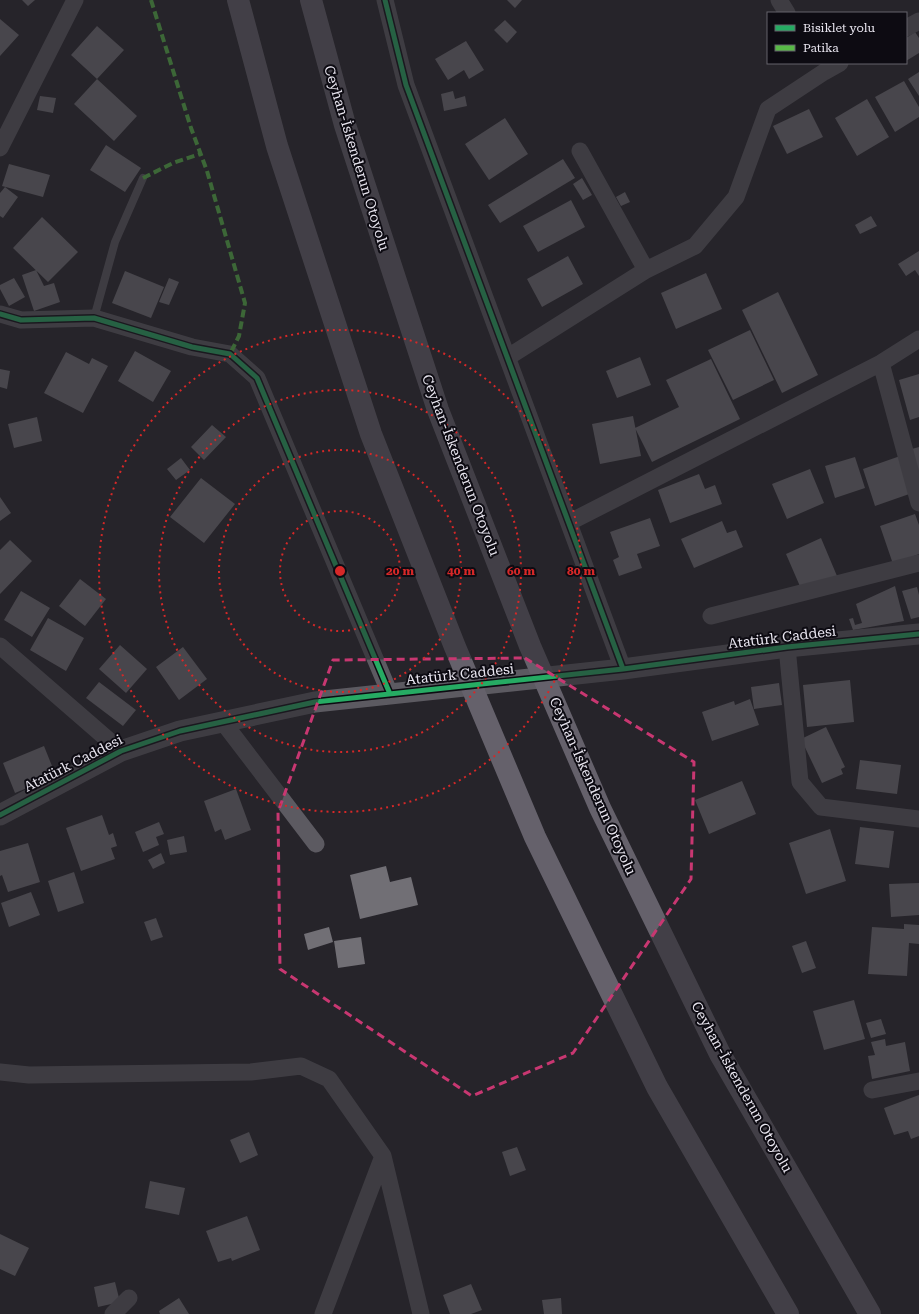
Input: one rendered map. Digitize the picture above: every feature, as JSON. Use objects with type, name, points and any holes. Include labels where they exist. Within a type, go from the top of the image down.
[{"type":"highway","points":[[238,0],[277,146],[371,434],[456,647],[536,837],[657,1087],[788,1314]]},
{"type":"highway","name":"Ceyhan-İskenderun Otoyolu","points":[[311,0],[345,126],[438,410],[530,646],[560,711],[600,808],[720,1054],[870,1314]]},
{"type":"street","points":[[0,148],[75,0]]},
{"type":"street","points":[[385,0],[406,85],[570,522],[623,669]]},
{"type":"street","points":[[779,0],[786,12]]},
{"type":"street","points":[[907,27],[919,21]]},
{"type":"street","points":[[508,357],[646,270],[695,246],[736,197],[768,109],[822,67],[836,64]]},
{"type":"street","points":[[580,151],[646,270]]},
{"type":"street","points":[[0,314],[21,320],[94,318],[192,347],[230,354],[257,378],[390,694]]},
{"type":"street","points":[[570,522],[881,363],[919,339]]},
{"type":"street","points":[[881,363],[919,503]]},
{"type":"street","points":[[711,616],[919,563]]},
{"type":"street","name":"Atatürk Caddesi","points":[[0,815],[121,751],[180,731],[315,702],[623,669],[787,647],[919,634]]},
{"type":"street","points":[[0,646],[121,751]]},
{"type":"street","points":[[787,647],[800,782],[821,807],[919,819]]},
{"type":"street","points":[[223,722],[316,844]]},
{"type":"street","points":[[0,1072],[29,1075],[251,1072],[301,1066],[329,1079],[383,1156],[421,1314]]},
{"type":"street","points":[[872,1090],[919,1082]]},
{"type":"street","points":[[323,1314],[383,1156]]},
{"type":"street","points":[[114,1314],[128,1298]]},
{"type":"lane","points":[[94,318],[115,242],[143,178]]},
{"type":"highlighted area","points":[[525,658],[694,762],[691,879],[573,1053],[472,1096],[280,969],[278,812],[333,660]]},
{"type":"building","points":[[22,0],[35,0],[28,6]]},
{"type":"building","points":[[507,0],[522,0],[515,8]]},
{"type":"building","points":[[0,19],[19,35],[0,56]]},
{"type":"building","points":[[505,20],[517,32],[507,43],[494,30]]},
{"type":"building","points":[[97,26],[124,50],[97,79],[71,55]]},
{"type":"building","points":[[915,32],[919,38],[919,53],[907,60],[907,37]]},
{"type":"building","points":[[466,41],[484,70],[469,79],[464,70],[448,80],[435,59]]},
{"type":"building","points":[[919,72],[919,96],[908,79]]},
{"type":"building","points":[[97,79],[137,116],[114,141],[74,104]]},
{"type":"building","points":[[904,81],[919,107],[919,117],[895,132],[875,97]]},
{"type":"building","points":[[453,91],[455,99],[465,96],[467,106],[444,111],[441,94]]},
{"type":"building","points":[[40,96],[56,98],[53,113],[37,110]]},
{"type":"building","points":[[867,99],[889,137],[857,156],[835,118]]},
{"type":"building","points":[[809,109],[823,137],[787,154],[773,126]]},
{"type":"building","points":[[505,118],[528,154],[489,180],[465,144]]},
{"type":"building","points":[[106,145],[141,168],[125,192],[90,170]]},
{"type":"building","points":[[563,159],[575,178],[500,223],[488,205]]},
{"type":"building","points":[[9,164],[50,175],[43,197],[2,186]]},
{"type":"building","points":[[582,178],[592,195],[583,200],[573,184]]},
{"type":"building","points":[[5,187],[18,197],[3,218],[0,216],[0,193]]},
{"type":"building","points":[[625,192],[630,202],[621,206],[616,197]]},
{"type":"building","points":[[571,200],[585,227],[538,252],[523,226]]},
{"type":"building","points":[[871,216],[877,226],[860,234],[855,225]]},
{"type":"building","points":[[42,217],[78,252],[48,282],[13,248]]},
{"type":"building","points":[[919,251],[919,276],[915,270],[906,276],[898,264]]},
{"type":"building","points":[[568,256],[583,284],[542,307],[527,279]]},
{"type":"building","points":[[36,270],[44,286],[54,283],[60,302],[34,311],[22,275]]},
{"type":"building","points":[[125,271],[164,287],[151,318],[112,303]]},
{"type":"building","points":[[706,273],[722,309],[676,329],[661,293]]},
{"type":"building","points":[[14,278],[25,297],[9,306],[0,289],[0,285]]},
{"type":"building","points":[[169,278],[179,282],[169,305],[159,302]]},
{"type":"building","points":[[778,292],[818,375],[782,393],[742,310]]},
{"type":"building","points":[[750,330],[774,380],[733,400],[708,350]]},
{"type":"building","points":[[135,351],[171,371],[153,402],[118,381]]},
{"type":"building","points":[[66,352],[89,364],[92,358],[108,366],[83,413],[44,393]]},
{"type":"building","points":[[640,357],[651,385],[617,398],[606,371]]},
{"type":"building","points":[[711,359],[740,419],[652,462],[635,428],[679,407],[666,380]]},
{"type":"building","points":[[0,369],[10,371],[7,389],[0,387]]},
{"type":"building","points":[[919,374],[919,417],[910,420],[899,380]]},
{"type":"building","points":[[633,416],[641,456],[600,464],[592,424]]},
{"type":"building","points":[[37,417],[42,441],[14,448],[8,424]]},
{"type":"building","points":[[212,425],[226,437],[204,460],[191,447]]},
{"type":"building","points":[[919,447],[919,485],[908,450]]},
{"type":"building","points":[[903,455],[915,492],[875,506],[863,469]]},
{"type":"building","points":[[855,457],[865,488],[835,498],[825,466]]},
{"type":"building","points":[[181,458],[190,470],[176,480],[167,469]]},
{"type":"building","points":[[810,469],[824,503],[787,519],[772,484]]},
{"type":"building","points":[[699,474],[705,489],[715,485],[722,504],[670,523],[658,490]]},
{"type":"building","points":[[201,478],[235,504],[204,543],[170,517]]},
{"type":"building","points":[[0,497],[11,513],[0,521]]},
{"type":"building","points":[[915,514],[919,525],[919,554],[893,564],[880,526]]},
{"type":"building","points":[[650,518],[660,546],[637,554],[642,568],[619,576],[613,560],[619,557],[610,532]]},
{"type":"building","points":[[722,521],[727,533],[736,530],[743,547],[694,568],[681,539]]},
{"type":"building","points":[[821,538],[837,576],[802,591],[786,554]]},
{"type":"building","points":[[10,540],[32,561],[0,594],[0,550]]},
{"type":"building","points":[[80,579],[106,599],[85,626],[59,606]]},
{"type":"building","points":[[895,586],[904,621],[853,630],[849,619],[853,618],[855,625],[862,623],[856,604]]},
{"type":"building","points":[[917,587],[919,595],[919,617],[911,619],[902,591]]},
{"type":"building","points":[[21,591],[50,608],[32,637],[4,620]]},
{"type":"building","points":[[48,618],[84,638],[66,671],[30,650]]},
{"type":"building","points":[[120,645],[147,669],[126,693],[99,669]]},
{"type":"building","points":[[183,647],[207,679],[179,700],[156,667]]},
{"type":"building","points":[[850,680],[854,722],[807,727],[803,685]]},
{"type":"building","points":[[99,682],[136,710],[123,726],[86,698]]},
{"type":"building","points":[[779,683],[782,705],[754,709],[751,687]]},
{"type":"building","points":[[750,699],[759,725],[712,741],[702,712],[734,701],[735,705]]},
{"type":"building","points":[[826,727],[845,767],[841,769],[843,774],[822,783],[801,739]]},
{"type":"building","points":[[44,746],[56,776],[15,793],[3,763]]},
{"type":"building","points":[[860,760],[901,765],[897,794],[856,789]]},
{"type":"building","points":[[742,781],[756,814],[709,834],[695,800]]},
{"type":"building","points":[[236,789],[251,830],[225,840],[221,829],[215,832],[204,801]]},
{"type":"building","points":[[102,815],[109,835],[113,833],[117,846],[111,848],[115,859],[81,871],[66,828]]},
{"type":"building","points":[[159,822],[164,834],[156,837],[159,845],[143,852],[135,832]]},
{"type":"building","points":[[860,827],[894,831],[889,868],[855,864]]},
{"type":"building","points":[[830,829],[846,881],[806,894],[789,843]]},
{"type":"building","points":[[184,836],[187,852],[170,855],[167,840]]},
{"type":"building","points":[[28,843],[40,882],[8,892],[2,875],[0,876],[0,851]]},
{"type":"building","points":[[161,853],[165,863],[153,869],[148,860]]},
{"type":"building","points":[[386,866],[390,882],[411,877],[418,905],[360,919],[350,875]]},
{"type":"building","points":[[74,872],[84,903],[58,912],[48,881]]},
{"type":"building","points":[[919,883],[919,915],[891,917],[889,884]]},
{"type":"building","points":[[31,892],[40,915],[9,927],[1,903]]},
{"type":"building","points":[[156,918],[163,937],[151,941],[144,922]]},
{"type":"building","points":[[904,924],[919,925],[919,944],[909,943],[907,976],[868,974],[872,927],[904,929]]},
{"type":"building","points":[[329,927],[333,942],[308,950],[304,934]]},
{"type":"building","points":[[361,937],[365,964],[338,968],[334,941]]},
{"type":"building","points":[[806,941],[816,968],[802,973],[792,946]]},
{"type":"building","points":[[854,1000],[865,1039],[824,1050],[813,1011]]},
{"type":"building","points":[[881,1019],[886,1034],[871,1038],[866,1023]]},
{"type":"building","points":[[885,1039],[886,1046],[905,1042],[910,1071],[872,1079],[868,1056],[875,1055],[871,1042]]},
{"type":"building","points":[[919,1095],[919,1136],[911,1139],[908,1131],[894,1135],[884,1108]]},
{"type":"building","points":[[249,1132],[258,1155],[240,1163],[230,1140]]},
{"type":"building","points":[[517,1147],[526,1170],[510,1176],[502,1152]]},
{"type":"building","points":[[150,1181],[185,1188],[179,1215],[145,1208]]},
{"type":"building","points":[[247,1216],[260,1250],[232,1261],[231,1258],[218,1262],[206,1231]]},
{"type":"building","points":[[0,1234],[29,1248],[15,1276],[0,1269]]},
{"type":"building","points":[[115,1282],[120,1302],[98,1307],[94,1287]]},
{"type":"building","points":[[471,1284],[482,1310],[471,1314],[450,1314],[443,1295]]},
{"type":"building","points":[[179,1298],[189,1314],[160,1314],[159,1311]]},
{"type":"building","points":[[561,1298],[562,1314],[544,1314],[542,1300]]},
{"type":"marked path","points":[[151,0],[191,128],[207,171],[245,303],[239,336],[230,354]]},
{"type":"marked path","points":[[143,178],[173,163],[200,154]]},
{"type":"cycle path","points":[[385,0],[406,85],[623,669]]},
{"type":"cycle path","points":[[0,314],[21,320],[94,318],[192,347],[230,354],[257,378],[390,694]]},
{"type":"cycle path","points":[[0,815],[121,751],[180,731],[315,702],[623,669],[787,647],[919,634]]}]
